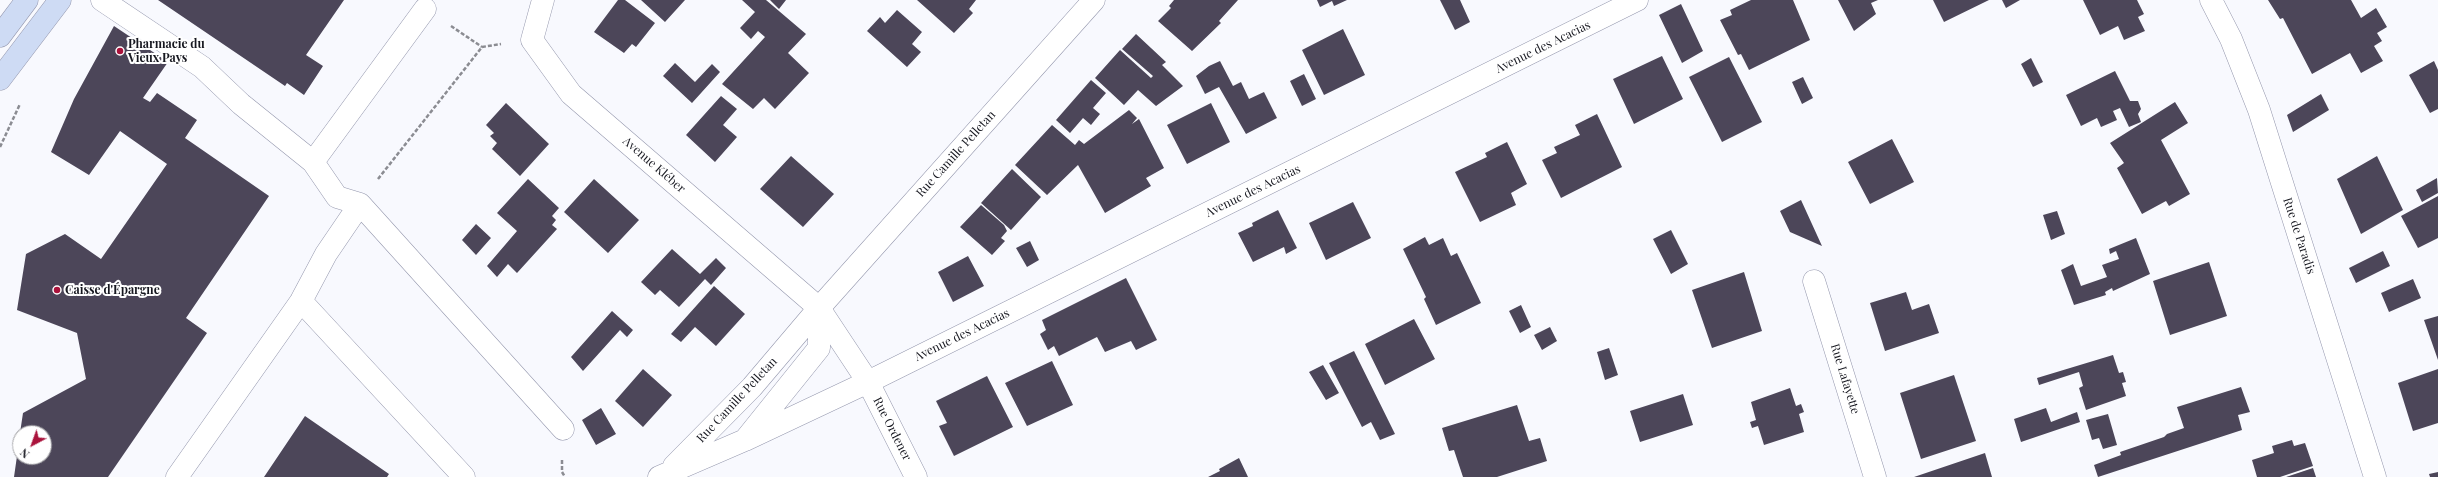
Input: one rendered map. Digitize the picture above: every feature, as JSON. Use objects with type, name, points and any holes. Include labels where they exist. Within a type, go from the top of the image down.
[{"type":"main road","points":[[0,36],[27,0]]},
{"type":"main road","points":[[0,79],[60,0]]},
{"type":"street","points":[[102,0],[202,67],[241,104],[313,162],[337,197],[360,204],[563,429]]},
{"type":"street","points":[[532,40],[543,0]]},
{"type":"street","name":"Rue Camille Pelletan","points":[[664,475],[752,386],[819,308],[1094,0]]},
{"type":"street","name":"Avenue des Acacias","points":[[868,382],[1637,0]]},
{"type":"street","name":"Rue de Paradis","points":[[2211,0],[2231,39],[2259,110],[2375,477]]},
{"type":"street","points":[[313,162],[425,9]]},
{"type":"street","name":"Avenue Kléber","points":[[532,40],[571,94],[819,308],[868,382]]},
{"type":"street","points":[[177,477],[301,301],[326,254],[360,204]]},
{"type":"street","name":"Rue Lafayette","points":[[1814,281],[1875,477]]},
{"type":"street","points":[[301,301],[464,477]]},
{"type":"street","name":"Rue Camille Pelletan","points":[[745,440],[819,348],[819,308]]},
{"type":"street","name":"Rue Camille Pelletan","points":[[664,475],[745,440],[868,382]]},
{"type":"street","name":"Rue Ordener","points":[[868,382],[916,477]]},
{"type":"path","points":[[425,9],[482,47],[532,40]]},
{"type":"path","points":[[337,197],[378,179],[482,47]]},
{"type":"building","points":[[158,0],[344,0],[306,55],[323,66],[304,95],[287,83],[285,86]]},
{"type":"building","points":[[618,0],[625,0],[655,23],[636,47],[632,44],[624,53],[594,32]]},
{"type":"building","points":[[641,0],[685,0],[665,22]]},
{"type":"building","points":[[742,0],[766,0],[806,34],[788,53],[809,73],[775,109],[764,98],[753,109],[722,84],[765,37],[758,31],[751,39],[740,28],[755,12]]},
{"type":"building","points":[[770,0],[786,0],[779,9]]},
{"type":"building","points":[[917,0],[976,0],[969,9],[973,13],[954,33]]},
{"type":"building","points":[[1174,0],[1238,0],[1219,21],[1221,23],[1192,51],[1158,21],[1171,8],[1169,6]]},
{"type":"building","points":[[1317,0],[1347,0],[1334,6],[1332,1],[1320,7]]},
{"type":"building","points":[[1440,0],[1460,0],[1470,22],[1455,30]]},
{"type":"building","points":[[1751,0],[1793,0],[1810,40],[1749,70],[1741,54],[1738,55],[1720,20],[1732,15],[1730,10]]},
{"type":"building","points":[[1838,0],[1878,0],[1871,3],[1876,14],[1854,31]]},
{"type":"building","points":[[1933,0],[1989,0],[1944,22]]},
{"type":"building","points":[[2002,0],[2020,0],[2006,8]]},
{"type":"building","points":[[2083,0],[2137,0],[2144,14],[2138,17],[2145,31],[2124,40],[2118,26],[2100,35]]},
{"type":"building","points":[[2268,0],[2351,0],[2361,18],[2376,8],[2387,27],[2377,33],[2382,41],[2374,46],[2383,61],[2361,73],[2350,53],[2312,74],[2283,18],[2280,19]]},
{"type":"building","points":[[1681,4],[1703,51],[1682,63],[1659,15]]},
{"type":"building","points":[[897,10],[922,32],[912,44],[921,52],[907,67],[867,31],[880,17],[885,23]]},
{"type":"building","points":[[114,26],[168,62],[143,98],[150,102],[157,93],[197,120],[185,138],[269,196],[186,318],[207,333],[108,477],[14,477],[16,465],[52,465],[52,425],[21,425],[23,413],[86,379],[77,333],[17,310],[26,254],[65,234],[101,259],[167,164],[120,131],[89,175],[51,152],[74,99]]},
{"type":"building","points":[[1343,29],[1365,75],[1324,95],[1302,50]]},
{"type":"building","points":[[1136,34],[1166,62],[1162,65],[1183,86],[1156,106],[1138,90],[1124,105],[1095,78],[1120,50],[1151,78],[1153,76],[1122,49]]},
{"type":"building","points":[[1662,56],[1683,99],[1634,124],[1613,79]]},
{"type":"building","points":[[1729,57],[1762,122],[1722,142],[1689,77]]},
{"type":"building","points":[[2031,58],[2043,82],[2033,87],[2021,64]]},
{"type":"building","points":[[1220,61],[1233,86],[1241,82],[1249,99],[1264,92],[1277,118],[1246,134],[1219,87],[1205,94],[1196,76],[1209,66]]},
{"type":"building","points":[[2434,61],[2438,70],[2438,109],[2430,113],[2409,75]]},
{"type":"building","points":[[675,63],[695,82],[712,64],[720,72],[692,103],[663,76]]},
{"type":"building","points":[[2115,71],[2130,101],[2138,101],[2141,109],[2138,114],[2141,122],[2129,127],[2120,108],[2113,111],[2117,120],[2101,127],[2097,118],[2081,126],[2066,95]]},
{"type":"building","points":[[1304,74],[1316,99],[1302,106],[1290,81]]},
{"type":"building","points":[[1803,77],[1813,98],[1802,104],[1792,82]]},
{"type":"building","points":[[1091,80],[1106,93],[1093,108],[1100,114],[1091,125],[1083,118],[1070,133],[1056,120]]},
{"type":"building","points":[[2321,94],[2329,110],[2293,132],[2287,115]]},
{"type":"building","points":[[721,96],[737,109],[723,125],[737,137],[715,162],[686,135]]},
{"type":"building","points":[[2175,102],[2188,123],[2161,140],[2190,194],[2169,206],[2166,201],[2142,214],[2117,168],[2124,163],[2110,143]]},
{"type":"building","points":[[506,103],[549,144],[520,176],[492,149],[497,143],[490,136],[494,133],[486,125]]},
{"type":"building","points":[[1211,103],[1230,142],[1187,164],[1167,125]]},
{"type":"building","points":[[1129,110],[1137,118],[1132,124],[1139,119],[1164,168],[1146,178],[1151,186],[1105,213],[1078,165],[1047,195],[1015,165],[1052,125],[1075,145],[1079,140],[1084,144]]},
{"type":"building","points":[[1597,114],[1622,167],[1561,198],[1542,160],[1557,153],[1554,147],[1580,135],[1575,125]]},
{"type":"building","points":[[1892,139],[1914,182],[1870,204],[1848,162]]},
{"type":"building","points":[[1507,142],[1527,184],[1511,193],[1516,205],[1480,222],[1455,172],[1487,157],[1485,153]]},
{"type":"building","points":[[791,156],[834,194],[803,227],[760,189]]},
{"type":"building","points":[[2377,156],[2403,210],[2361,234],[2337,179]]},
{"type":"building","points":[[1012,169],[1041,197],[1011,230],[981,203]]},
{"type":"building","points":[[2437,178],[2438,193],[2422,202],[2416,190]]},
{"type":"building","points":[[528,179],[559,208],[552,216],[556,220],[552,225],[557,229],[517,273],[508,264],[497,277],[487,266],[517,231],[497,213]]},
{"type":"building","points":[[594,179],[639,220],[608,253],[564,212]]},
{"type":"building","points":[[2438,196],[2438,238],[2418,248],[2401,216]]},
{"type":"building","points":[[1801,200],[1822,246],[1790,232],[1780,211]]},
{"type":"building","points":[[1353,202],[1371,238],[1326,260],[1309,223]]},
{"type":"building","points":[[981,205],[1004,225],[1007,231],[1001,238],[1005,241],[992,255],[960,227]]},
{"type":"building","points":[[1278,210],[1297,248],[1286,254],[1284,247],[1253,262],[1238,233],[1253,226],[1252,223]]},
{"type":"building","points":[[2057,211],[2065,234],[2051,240],[2043,215]]},
{"type":"building","points":[[476,224],[491,238],[476,255],[462,240]]},
{"type":"building","points":[[1671,230],[1688,264],[1671,274],[1653,239]]},
{"type":"building","points":[[1425,237],[1429,245],[1443,238],[1451,256],[1457,253],[1481,303],[1436,325],[1424,299],[1426,297],[1403,249]]},
{"type":"building","points":[[2136,238],[2150,274],[2113,291],[2112,288],[2105,292],[2106,295],[2074,305],[2061,270],[2073,264],[2081,286],[2107,277],[2102,265],[2119,259],[2116,251],[2110,254],[2109,249]]},
{"type":"building","points":[[1030,241],[1039,260],[1027,267],[1016,248]]},
{"type":"building","points":[[672,249],[700,274],[716,258],[726,268],[711,285],[705,279],[679,307],[660,290],[655,295],[641,282]]},
{"type":"building","points":[[2383,251],[2390,266],[2356,283],[2349,268]]},
{"type":"building","points":[[968,256],[984,286],[953,302],[938,272]]},
{"type":"building","points":[[2209,262],[2227,316],[2170,335],[2153,281]]},
{"type":"building","points":[[1744,272],[1762,331],[1712,348],[1692,290]]},
{"type":"building","points":[[1126,278],[1157,340],[1136,350],[1131,341],[1105,352],[1097,337],[1059,356],[1054,346],[1048,350],[1040,334],[1046,330],[1042,320]]},
{"type":"building","points":[[2413,279],[2421,298],[2389,312],[2381,293]]},
{"type":"building","points":[[714,286],[745,314],[716,346],[695,327],[681,342],[671,334]]},
{"type":"building","points":[[1906,292],[1912,310],[1929,304],[1939,333],[1885,351],[1870,303]]},
{"type":"building","points":[[1521,305],[1531,327],[1520,333],[1509,311]]},
{"type":"building","points":[[612,311],[633,330],[627,337],[620,330],[583,371],[571,357]]},
{"type":"building","points":[[2438,316],[2438,360],[2424,320]]},
{"type":"building","points":[[1414,319],[1435,359],[1385,385],[1365,344]]},
{"type":"building","points":[[1550,327],[1557,341],[1542,350],[1534,335]]},
{"type":"building","points":[[1609,348],[1618,375],[1605,380],[1597,352]]},
{"type":"building","points":[[1354,351],[1395,434],[1380,440],[1371,422],[1362,427],[1329,363]]},
{"type":"building","points":[[2113,355],[2119,373],[2123,372],[2126,382],[2122,383],[2126,396],[2086,410],[2079,388],[2083,386],[2079,372],[2039,385],[2037,378]]},
{"type":"building","points":[[1052,361],[1073,405],[1027,426],[1005,383]]},
{"type":"building","points":[[1323,365],[1339,393],[1326,400],[1309,372]]},
{"type":"building","points":[[643,369],[672,395],[643,427],[615,401]]},
{"type":"building","points":[[2438,369],[2438,423],[2413,431],[2398,383]]},
{"type":"building","points":[[1954,375],[1976,441],[1921,459],[1900,393]]},
{"type":"building","points":[[987,376],[1013,427],[954,456],[939,426],[947,423],[936,401]]},
{"type":"building","points":[[2241,387],[2250,412],[2238,415],[2242,430],[2098,477],[2094,465],[2121,455],[2120,452],[2164,437],[2167,434],[2184,428],[2177,407]]},
{"type":"building","points":[[1790,388],[1796,406],[1801,404],[1804,412],[1799,414],[1804,432],[1764,445],[1758,426],[1752,428],[1750,422],[1756,420],[1751,402]]},
{"type":"building","points":[[1683,394],[1693,425],[1640,442],[1630,411]]},
{"type":"building","points":[[1517,405],[1529,441],[1540,438],[1547,461],[1497,477],[1463,477],[1454,450],[1449,451],[1442,428]]},
{"type":"building","points":[[601,408],[616,434],[596,445],[582,420]]},
{"type":"building","points":[[2046,408],[2051,422],[2077,412],[2080,422],[2021,442],[2014,419]]},
{"type":"building","points":[[2108,414],[2117,445],[2103,449],[2099,438],[2092,440],[2086,420]]},
{"type":"building","points":[[305,416],[389,474],[387,477],[264,477]]},
{"type":"building","points":[[2292,440],[2294,446],[2305,443],[2313,466],[2280,477],[2257,477],[2252,460],[2274,453],[2272,446]]},
{"type":"building","points":[[1985,453],[1992,477],[1914,477]]},
{"type":"building","points":[[1239,458],[1248,477],[1208,477],[1220,471],[1219,469]]},
{"type":"building","points":[[2313,468],[2316,477],[2286,477]]},
{"type":"building","points":[[2438,472],[2438,477],[2430,477],[2429,474]]},
{"type":"place","name":"Pharmacie du Vieux Pays","points":[[120,51]]},
{"type":"place","name":"Caisse d'Épargne","points":[[57,290]]}]
